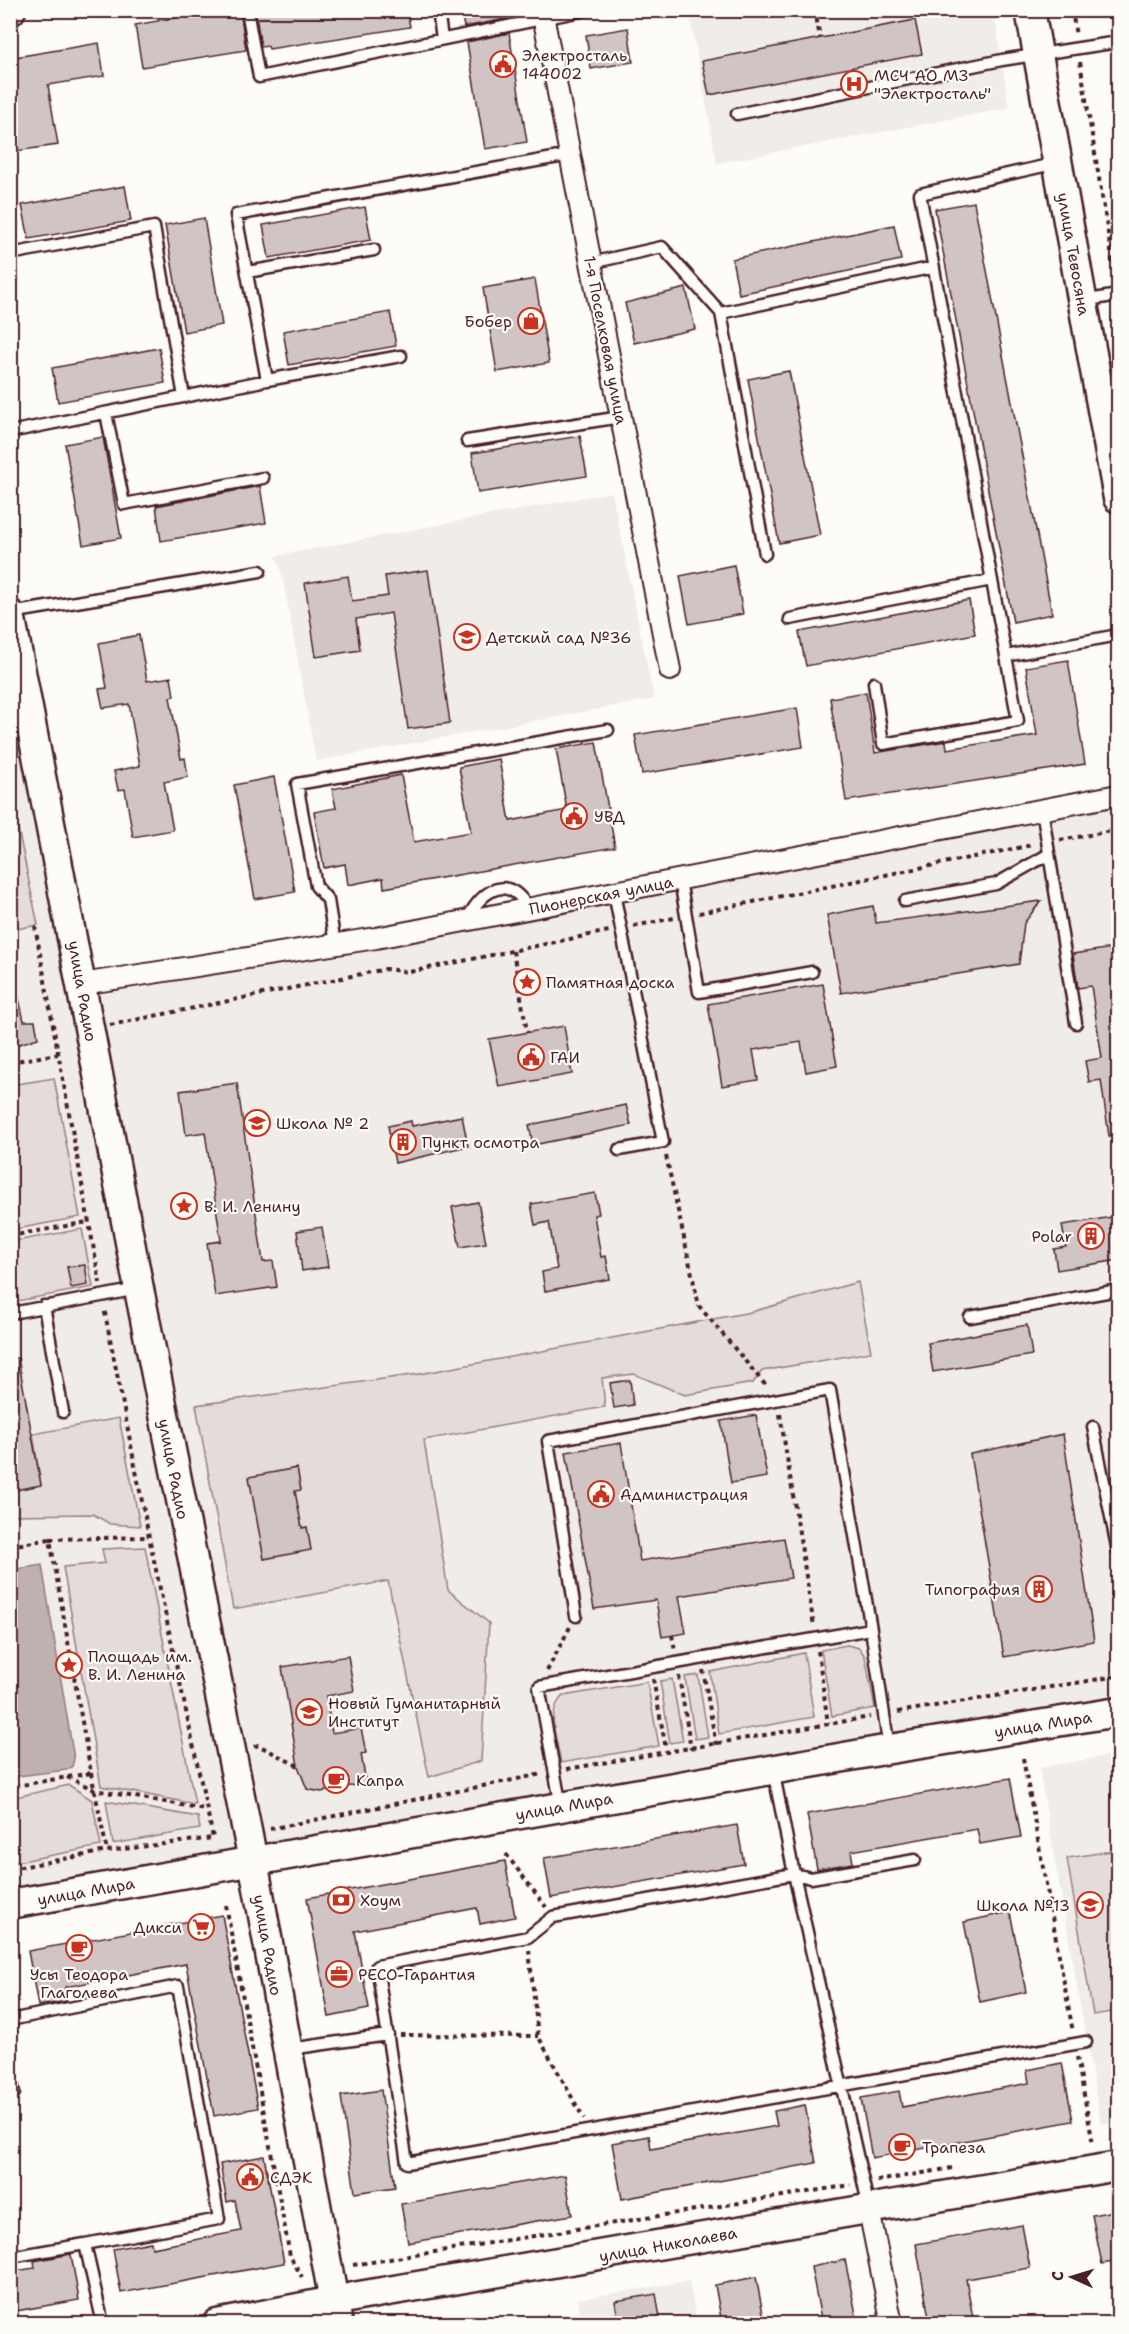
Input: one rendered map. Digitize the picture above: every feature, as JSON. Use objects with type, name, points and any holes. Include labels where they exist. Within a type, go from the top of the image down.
[{"type":"main road","name":"улица Тевосяна","points":[[1030,10],[1083,301],[1114,447],[1119,498]]},
{"type":"main road","name":"улица Радио","points":[[10,613],[139,1289],[253,1861],[336,2313]]},
{"type":"main road","name":"улица Мира","points":[[10,1904],[773,1769],[1119,1712]]},
{"type":"main road","name":"улица Николаева","points":[[217,2324],[336,2313],[867,2196],[1119,2166]]},
{"type":"street","name":"1-я Поселковая улица","points":[[543,14],[670,670]]},
{"type":"street","name":"Пионерская улица","points":[[82,984],[466,921],[1119,795]]},
{"type":"street","points":[[867,2196],[892,2324]]},
{"type":"lane","points":[[247,10],[259,77],[442,39],[543,14],[586,10]]},
{"type":"lane","points":[[438,10],[442,39]]},
{"type":"lane","points":[[737,114],[1038,54],[1119,42]]},
{"type":"lane","points":[[267,380],[236,215],[570,155]]},
{"type":"lane","points":[[874,683],[883,744],[1018,721],[920,194],[1058,163]]},
{"type":"lane","points":[[10,254],[154,227],[184,397]]},
{"type":"lane","points":[[591,263],[662,247],[721,313],[765,554]]},
{"type":"lane","points":[[247,272],[374,250]]},
{"type":"lane","points":[[721,313],[934,267]]},
{"type":"lane","points":[[1083,301],[1119,295]]},
{"type":"lane","points":[[10,432],[267,380],[401,356]]},
{"type":"lane","points":[[106,413],[124,504],[263,478]]},
{"type":"lane","points":[[467,441],[621,417]]},
{"type":"lane","points":[[10,613],[260,571]]},
{"type":"lane","points":[[790,619],[992,580]]},
{"type":"lane","points":[[1006,657],[1119,634]]},
{"type":"lane","points":[[335,944],[328,900],[316,886],[297,784],[608,730]]},
{"type":"lane","points":[[1042,809],[1076,1023]]},
{"type":"lane","points":[[905,901],[996,884],[1049,854]]},
{"type":"lane","points":[[680,880],[699,992],[812,972]]},
{"type":"lane","points":[[614,893],[663,1142],[619,1150]]},
{"type":"lane","points":[[17,1312],[139,1289]]},
{"type":"lane","points":[[970,1317],[1119,1290]]},
{"type":"lane","points":[[44,1306],[63,1412]]},
{"type":"lane","points":[[576,1616],[548,1441],[830,1390],[890,1749]]},
{"type":"lane","points":[[1093,1427],[1119,1552]]},
{"type":"lane","points":[[561,1807],[539,1687],[871,1629]]},
{"type":"lane","points":[[773,1769],[840,2085],[867,2196]]},
{"type":"lane","points":[[915,1860],[812,1878],[794,1874],[553,1917],[528,1937],[377,1966],[407,2163],[1081,2043]]},
{"type":"lane","points":[[10,2020],[177,1986],[219,2219],[10,2257]]},
{"type":"lane","points":[[287,2049],[388,2035]]},
{"type":"lane","points":[[10,2074],[14,2093],[10,2094]]},
{"type":"lane","points":[[85,2244],[103,2324]]},
{"type":"path","points":[[815,10],[820,38]]},
{"type":"path","points":[[1072,10],[1117,283]]},
{"type":"path","points":[[10,1869],[107,1851],[213,1838],[149,1537],[88,1222],[35,926]]},
{"type":"path","points":[[513,951],[527,1032]]},
{"type":"path","points":[[10,1062],[58,1054]]},
{"type":"path","points":[[663,1142],[699,1306],[778,1400],[828,1724]]},
{"type":"path","points":[[10,1236],[88,1222]]},
{"type":"path","points":[[10,1546],[50,1539],[149,1537]]},
{"type":"path","points":[[50,1539],[107,1851]]},
{"type":"path","points":[[539,1687],[576,1616]]},
{"type":"path","points":[[701,1658],[716,1745]]},
{"type":"path","points":[[676,1662],[691,1749]]},
{"type":"path","points":[[651,1667],[667,1754]]},
{"type":"path","points":[[266,1830],[554,1771],[667,1754],[884,1714],[1119,1676]]},
{"type":"path","points":[[250,1748],[258,1745],[298,1766]]},
{"type":"path","points":[[1023,1758],[1081,2043],[1093,2145]]},
{"type":"path","points":[[10,1787],[91,1773]]},
{"type":"path","points":[[66,1777],[95,1790],[206,1809]]},
{"type":"path","points":[[506,1854],[553,1917]]},
{"type":"path","points":[[226,1905],[290,2256],[302,2277]]},
{"type":"path","points":[[528,1937],[538,2036],[591,2130]]},
{"type":"path","points":[[388,2035],[538,2036]]},
{"type":"path","points":[[1081,2146],[1101,2143]]},
{"type":"path","points":[[353,2265],[867,2196],[956,2168]]},
{"type":"shaded area","name":"МСЧ АО МЗ \"Электросталь\"","points":[[689,11],[994,11],[1009,108],[717,163]]},
{"type":"shaded area","name":"Детский сад №36","points":[[612,492],[654,699],[316,761],[282,574],[276,556]]},
{"type":"shaded area","points":[[10,614],[82,984],[1118,795],[1118,1712],[11,1904]]},
{"type":"shaded area","points":[[10,790],[38,925],[11,930],[10,930]]},
{"type":"shaded area","points":[[54,1078],[80,1217],[11,1230],[11,1085]]},
{"type":"shaded area","points":[[82,1229],[93,1287],[17,1301],[11,1280],[10,1242]]},
{"type":"shaded area","points":[[858,1282],[871,1352],[762,1371],[753,1383],[685,1395],[634,1374],[602,1378],[605,1407],[424,1440],[448,1590],[489,1623],[481,1761],[429,1777],[388,1581],[233,1609],[196,1405],[419,1374],[751,1312]]},
{"type":"shaded area","points":[[119,1418],[140,1526],[110,1524],[93,1514],[11,1515],[11,1491],[41,1485],[33,1434]]},
{"type":"shaded area","points":[[145,1547],[195,1804],[101,1786],[63,1567],[105,1563],[102,1549]]},
{"type":"shaded area","points":[[42,1565],[74,1759],[72,1767],[66,1770],[11,1777],[11,1570]]},
{"type":"shaded area","points":[[847,1645],[859,1648],[865,1656],[875,1708],[832,1716],[821,1650]]},
{"type":"shaded area","points":[[804,1653],[814,1717],[719,1734],[710,1672]]},
{"type":"shaded area","points":[[698,1675],[708,1737],[695,1739],[685,1677]]},
{"type":"shaded area","points":[[672,1679],[683,1741],[670,1743],[660,1681]]},
{"type":"shaded area","points":[[647,1682],[659,1746],[561,1763],[553,1718],[563,1696]]},
{"type":"shaded area","name":"Школа №13","points":[[1118,1754],[1118,2121],[1101,2124],[1039,1768]]},
{"type":"shaded area","points":[[69,1785],[92,1800],[101,1846],[11,1863],[11,1798]]},
{"type":"shaded area","points":[[106,1801],[198,1817],[200,1829],[113,1844]]},
{"type":"shaded area","points":[[1118,1850],[1118,2011],[1093,2015],[1067,1858]]},
{"type":"shaded area","points":[[689,2281],[697,2323],[582,2323],[578,2299]]},
{"type":"building","points":[[218,10],[240,10],[246,50],[142,67],[135,25]]},
{"type":"building","points":[[255,10],[407,10],[410,27],[269,49],[268,46],[261,47]]},
{"type":"building","points":[[461,10],[505,10],[506,19],[464,27]]},
{"type":"building","points":[[915,20],[922,54],[709,95],[702,61]]},
{"type":"building","points":[[628,28],[633,62],[591,69],[586,35]]},
{"type":"building","points":[[509,33],[527,142],[485,149],[467,42]]},
{"type":"building","points":[[99,43],[104,76],[48,85],[58,145],[16,151],[10,116],[10,58]]},
{"type":"building","points":[[125,186],[131,221],[29,239],[22,205]]},
{"type":"building","points":[[974,202],[1052,614],[1013,622],[935,209]]},
{"type":"building","points":[[365,207],[371,240],[269,258],[263,225]]},
{"type":"building","points":[[204,218],[222,325],[184,332],[165,225]]},
{"type":"building","points":[[894,225],[901,260],[739,294],[732,259]]},
{"type":"building","points":[[535,279],[549,363],[497,372],[483,288]]},
{"type":"building","points":[[686,288],[695,329],[634,343],[625,303]]},
{"type":"building","points":[[390,312],[396,346],[289,365],[283,331]]},
{"type":"building","points":[[159,348],[165,383],[58,402],[52,368]]},
{"type":"building","points":[[789,371],[820,535],[779,543],[748,379]]},
{"type":"building","points":[[580,436],[587,476],[478,493],[472,453]]},
{"type":"building","points":[[103,437],[121,538],[83,545],[65,444]]},
{"type":"building","points":[[260,486],[266,523],[161,541],[156,506]]},
{"type":"building","points":[[734,565],[743,614],[689,624],[680,576]]},
{"type":"building","points":[[428,570],[450,723],[408,729],[391,613],[356,619],[360,650],[316,657],[305,583],[348,576],[352,601],[388,596],[385,576]]},
{"type":"building","points":[[969,600],[975,634],[806,666],[799,632]]},
{"type":"building","points":[[139,635],[147,681],[171,677],[174,696],[170,697],[181,759],[185,758],[188,777],[164,782],[173,830],[133,837],[125,789],[118,790],[114,771],[140,766],[129,704],[103,708],[99,689],[107,688],[99,643]]},
{"type":"building","points":[[1068,660],[1085,764],[846,801],[830,698],[866,692],[875,753],[946,741],[947,749],[1037,735],[1026,667]]},
{"type":"building","points":[[797,708],[803,747],[642,774],[635,735]]},
{"type":"building","name":"УВД","points":[[596,742],[615,847],[384,888],[383,878],[348,885],[345,864],[324,868],[314,812],[336,808],[332,789],[401,775],[414,842],[471,832],[459,767],[499,759],[510,821],[567,810],[556,749]]},
{"type":"building","points":[[274,777],[295,892],[255,899],[234,785]]},
{"type":"building","points":[[1041,901],[1024,923],[1019,964],[841,993],[827,915],[873,906],[876,923]]},
{"type":"building","points":[[1119,947],[1119,1136],[1109,1136],[1101,1080],[1089,1082],[1085,1061],[1102,1058],[1091,986],[1078,988],[1073,954]]},
{"type":"building","points":[[823,984],[837,1066],[806,1072],[801,1042],[753,1050],[758,1080],[722,1086],[708,1004]]},
{"type":"building","points":[[17,990],[24,1021],[35,1021],[38,1038],[10,1047],[10,991]]},
{"type":"building","name":"ГАИ","points":[[564,1026],[572,1074],[499,1087],[489,1039]]},
{"type":"building","points":[[237,1083],[263,1262],[273,1261],[277,1287],[215,1296],[207,1243],[221,1241],[205,1132],[186,1135],[180,1091]]},
{"type":"building","points":[[626,1105],[631,1125],[533,1145],[529,1125]]},
{"type":"building","points":[[462,1116],[468,1146],[395,1163],[388,1126],[411,1121],[412,1126]]},
{"type":"building","points":[[595,1193],[599,1214],[594,1215],[601,1257],[606,1256],[610,1279],[545,1291],[542,1272],[557,1269],[549,1222],[535,1225],[531,1204]]},
{"type":"building","points":[[478,1202],[486,1243],[460,1247],[452,1207]]},
{"type":"building","name":"Polar","points":[[1119,1216],[1119,1260],[1057,1270],[1054,1249],[1066,1247],[1062,1225]]},
{"type":"building","points":[[322,1227],[328,1267],[302,1271],[297,1231]]},
{"type":"building","points":[[85,1265],[88,1285],[71,1288],[67,1267]]},
{"type":"building","points":[[1027,1325],[1032,1355],[933,1372],[928,1343]]},
{"type":"building","points":[[18,1358],[41,1485],[10,1491],[10,1359]]},
{"type":"building","points":[[630,1380],[633,1405],[614,1408],[610,1383]]},
{"type":"building","points":[[756,1415],[767,1477],[731,1483],[721,1421]]},
{"type":"building","name":"Типография","points":[[1063,1434],[1094,1641],[1004,1657],[970,1454]]},
{"type":"building","name":"Администрация","points":[[621,1443],[640,1561],[784,1538],[791,1578],[679,1596],[686,1633],[662,1637],[656,1600],[594,1609],[566,1452]]},
{"type":"building","points":[[297,1468],[301,1490],[295,1491],[302,1528],[307,1527],[311,1550],[264,1559],[249,1477]]},
{"type":"building","name":"Новый Гуманитарный Институт","points":[[348,1656],[354,1691],[326,1696],[332,1733],[361,1728],[366,1753],[361,1754],[366,1783],[321,1792],[307,1789],[298,1766],[282,1667]]},
{"type":"building","points":[[1010,1778],[1021,1837],[980,1844],[977,1829],[851,1851],[853,1863],[817,1869],[807,1814]]},
{"type":"building","points":[[737,1825],[744,1864],[551,1898],[544,1858]]},
{"type":"building","points":[[505,1861],[515,1917],[480,1924],[477,1908],[355,1931],[369,2009],[329,2017],[307,1898]]},
{"type":"building","points":[[1010,1912],[1026,1992],[980,2002],[964,1922]]},
{"type":"building","points":[[222,1915],[258,2108],[214,2116],[186,1964],[65,1987],[67,2001],[38,2006],[28,1951]]},
{"type":"building","points":[[1062,2063],[1073,2121],[872,2158],[861,2098],[899,2091],[902,2107],[1029,2083],[1027,2070]]},
{"type":"building","points":[[381,2090],[395,2187],[355,2193],[341,2096]]},
{"type":"building","points":[[805,2105],[816,2163],[622,2199],[612,2143],[649,2136],[651,2149],[777,2126],[774,2111]]},
{"type":"building","points":[[264,2156],[284,2263],[121,2293],[113,2249],[151,2242],[152,2248],[241,2231],[235,2200],[227,2202],[220,2164]]},
{"type":"building","points":[[565,2175],[572,2215],[408,2243],[401,2204]]},
{"type":"building","points":[[1119,2210],[1119,2261],[1102,2264],[1092,2215]]},
{"type":"building","points":[[1022,2225],[1030,2268],[966,2279],[974,2324],[930,2324],[916,2244]]},
{"type":"building","points":[[71,2254],[79,2300],[10,2312],[10,2272],[35,2268],[34,2261]]},
{"type":"building","points":[[845,2260],[858,2324],[822,2324],[811,2267]]},
{"type":"building","points":[[756,2277],[765,2324],[722,2324],[715,2285]]},
{"type":"building","points":[[656,2294],[661,2324],[619,2324],[615,2301]]},
{"type":"place","name":"Электросталь 144002","points":[[503,64]]},
{"type":"place","name":"МСЧ АО МЗ \"Электросталь\"","points":[[854,84]]},
{"type":"place","name":"Бобер","points":[[531,321]]},
{"type":"place","name":"Детский сад №36","points":[[467,637]]},
{"type":"place","name":"УВД","points":[[574,816]]},
{"type":"place","name":"Памятная доска","points":[[527,982]]},
{"type":"place","name":"ГАИ","points":[[531,1057]]},
{"type":"place","name":"Школа № 2","points":[[257,1123]]},
{"type":"place","name":"Пункт осмотра","points":[[403,1142]]},
{"type":"place","name":"В. И. Ленину","points":[[184,1206]]},
{"type":"place","name":"Polar","points":[[1091,1236]]},
{"type":"place","name":"Администрация","points":[[601,1494]]},
{"type":"place","name":"Типография","points":[[1039,1589]]},
{"type":"place","name":"Площадь им. В. И. Ленина","points":[[69,1665]]},
{"type":"place","name":"Новый Гуманитарный Институт","points":[[309,1712]]},
{"type":"place","name":"Капра","points":[[336,1780]]},
{"type":"place","name":"Хоум","points":[[341,1900]]},
{"type":"place","name":"Школа №13","points":[[1090,1905]]},
{"type":"place","name":"Дикси","points":[[201,1927]]},
{"type":"place","name":"Усы Теодора Глаголева","points":[[79,1948]]},
{"type":"place","name":"РЕСО-Гарантия","points":[[339,1974]]},
{"type":"place","name":"Трапеза","points":[[902,2147]]},
{"type":"place","name":"СДЭК","points":[[250,2177]]}]
